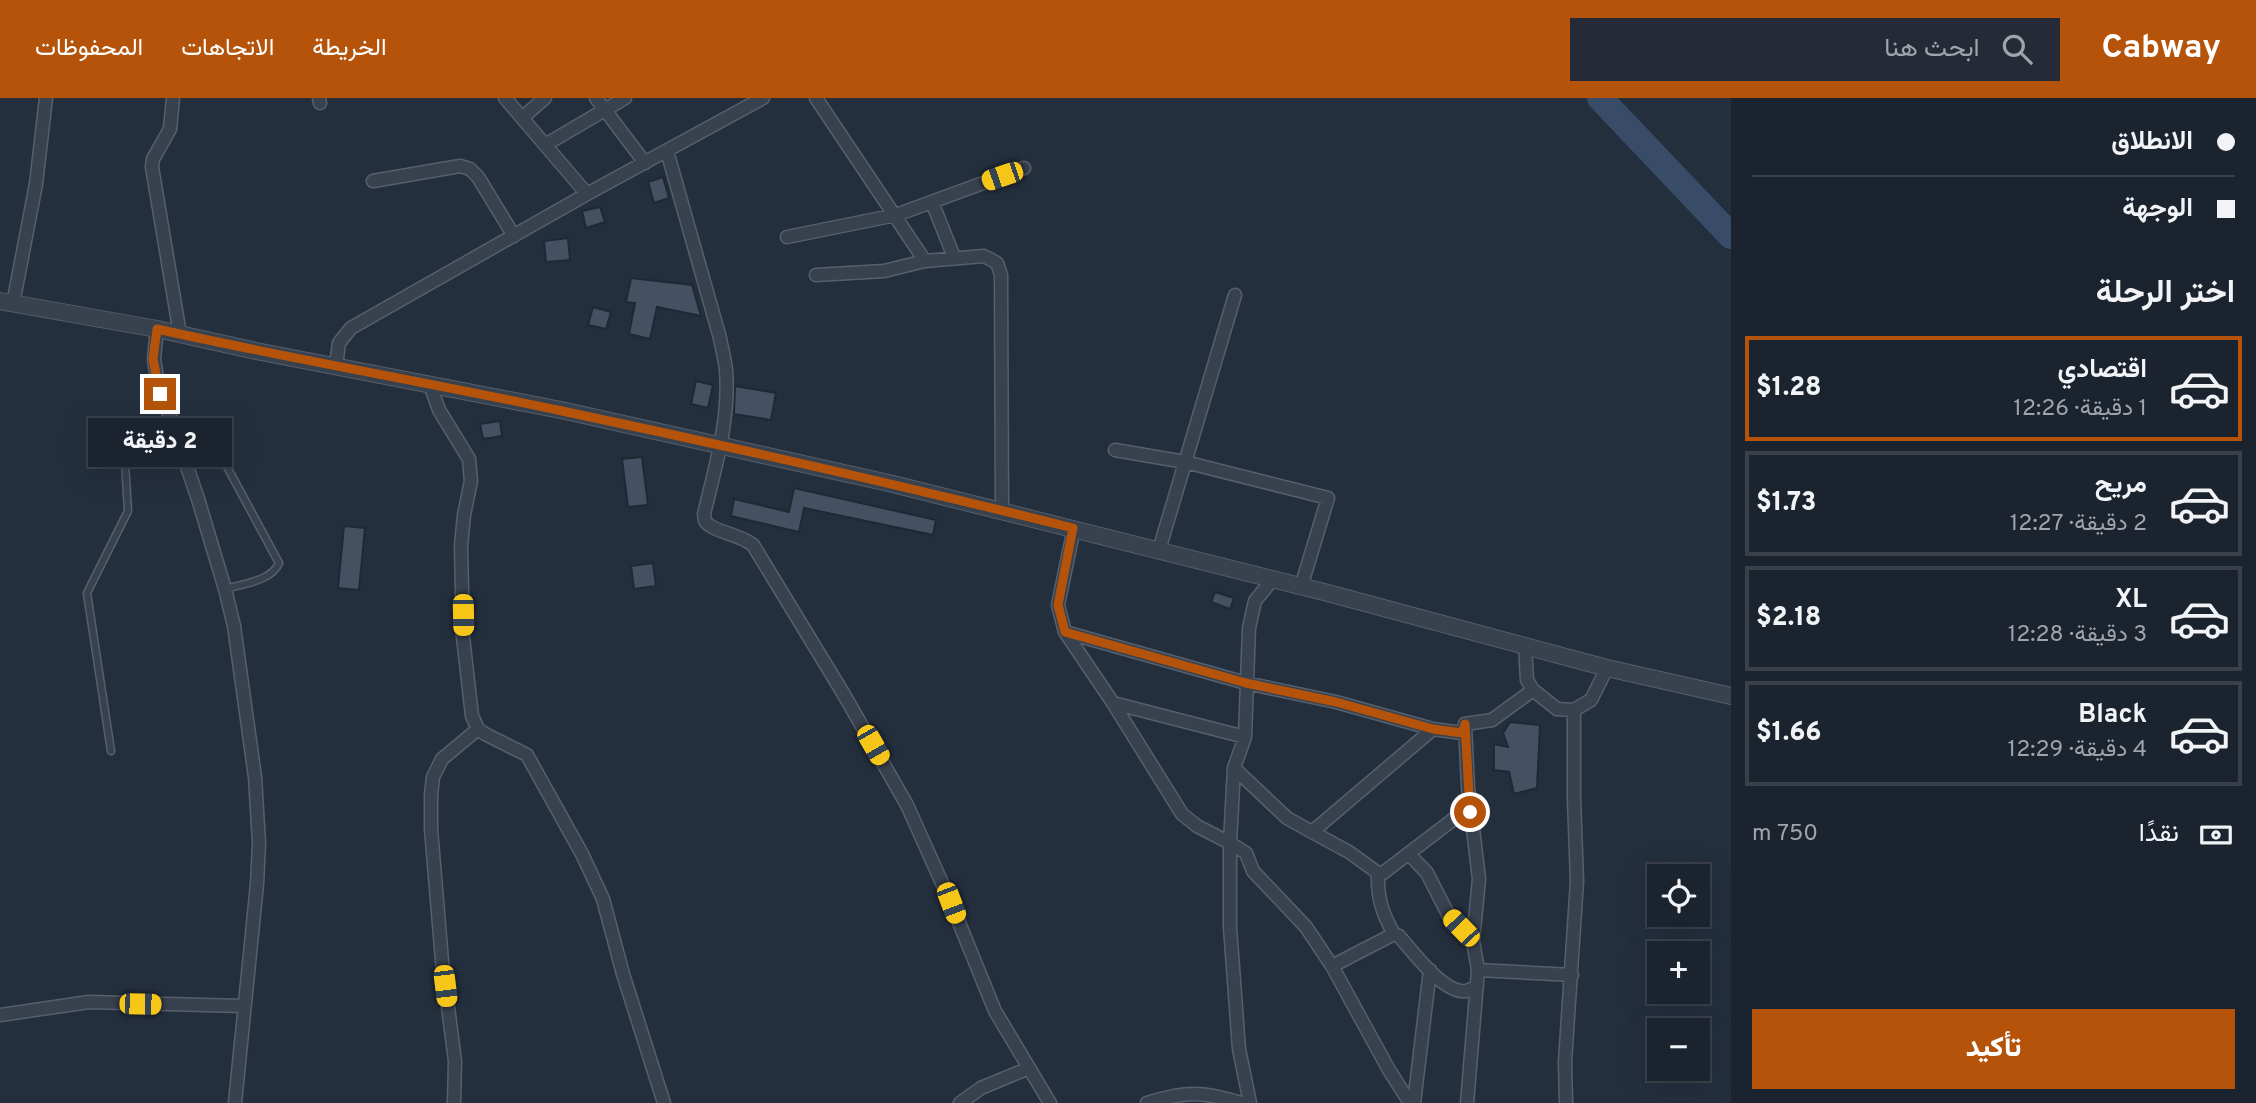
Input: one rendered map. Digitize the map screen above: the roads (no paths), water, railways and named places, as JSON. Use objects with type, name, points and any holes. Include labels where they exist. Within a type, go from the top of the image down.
[{"type":"street","points":[[46,98],[36,184],[6,303],[157,329],[561,410],[720,446],[1073,528],[1607,667],[1731,696]]},
{"type":"street","points":[[173,98],[170,130],[153,159],[152,167],[180,334]]},
{"type":"street","points":[[505,98],[587,194]]},
{"type":"street","points":[[522,118],[545,98]]},
{"type":"street","points":[[596,98],[645,163]]},
{"type":"street","points":[[545,145],[625,98]]},
{"type":"street","points":[[336,366],[339,343],[351,328],[587,194],[764,98]]},
{"type":"street","points":[[816,98],[925,261]]},
{"type":"street","points":[[667,151],[720,338],[726,370],[726,402],[720,446],[704,514],[705,521],[710,527],[742,537],[753,545],[844,693],[907,805],[995,1011],[1049,1103]]},
{"type":"street","points":[[373,181],[460,166],[470,169],[478,177],[513,236]]},
{"type":"street","points":[[787,237],[896,215],[1024,169]]},
{"type":"street","points":[[932,202],[954,257]]},
{"type":"street","points":[[816,275],[884,271],[954,257],[984,256],[998,263],[1001,275],[1002,511]]},
{"type":"street","points":[[1159,551],[1235,295]]},
{"type":"street","points":[[157,329],[153,359],[156,378],[198,499],[234,626],[255,777],[259,843],[257,884],[235,1103]]},
{"type":"street","points":[[430,385],[439,410],[469,459],[471,481],[461,546],[463,637],[472,716],[478,729],[527,755],[582,854],[603,899],[623,974],[664,1103]]},
{"type":"street","points":[[1115,450],[1185,462],[1328,498],[1301,587]]},
{"type":"street","points":[[1073,528],[1058,605],[1065,632],[1182,814],[1197,826],[1246,853],[1253,871],[1306,927],[1332,966],[1389,1070],[1412,1103]]},
{"type":"street","points":[[1250,1103],[1239,1049],[1230,927],[1230,843],[1234,768],[1245,737],[1249,628],[1255,601],[1272,580]]},
{"type":"street","points":[[1065,632],[1246,683],[1336,702],[1433,729],[1462,733],[1465,724]]},
{"type":"street","points":[[1525,645],[1527,680],[1533,690],[1557,709],[1574,710],[1591,700],[1607,667]]},
{"type":"street","points":[[1465,724],[1492,719],[1533,690]]},
{"type":"street","points":[[1113,703],[1245,737]]},
{"type":"street","points":[[1566,1103],[1565,1062],[1577,881],[1574,710]]},
{"type":"street","points":[[1234,768],[1287,818],[1349,852],[1378,873],[1383,873],[1468,806],[1465,724]]},
{"type":"street","points":[[454,1103],[455,1061],[442,961],[431,829],[431,795],[433,777],[442,759],[478,729]]},
{"type":"street","points":[[1312,832],[1433,729]]},
{"type":"street","points":[[1467,1103],[1478,970],[1473,940],[1479,879],[1468,788]]},
{"type":"street","points":[[1409,854],[1427,873],[1449,916],[1473,940]]},
{"type":"street","points":[[1378,873],[1377,893],[1394,933],[1440,980],[1453,989],[1466,991],[1477,987]]},
{"type":"street","points":[[1332,966],[1394,933]]},
{"type":"street","points":[[1412,1103],[1430,970]]},
{"type":"street","points":[[1478,970],[1572,975]]},
{"type":"street","points":[[0,1014],[89,1002],[243,1006]]},
{"type":"street","points":[[960,1103],[981,1088],[1029,1068]]},
{"type":"street","points":[[1146,1103],[1188,1093],[1210,1094],[1241,1103]]},
{"type":"lane","points":[[111,751],[87,593],[128,512],[125,462],[127,455],[198,431],[206,433],[212,439],[279,563],[276,570],[269,575],[225,589]]},
{"type":"waterway","points":[[1600,98],[1731,236]]}]
